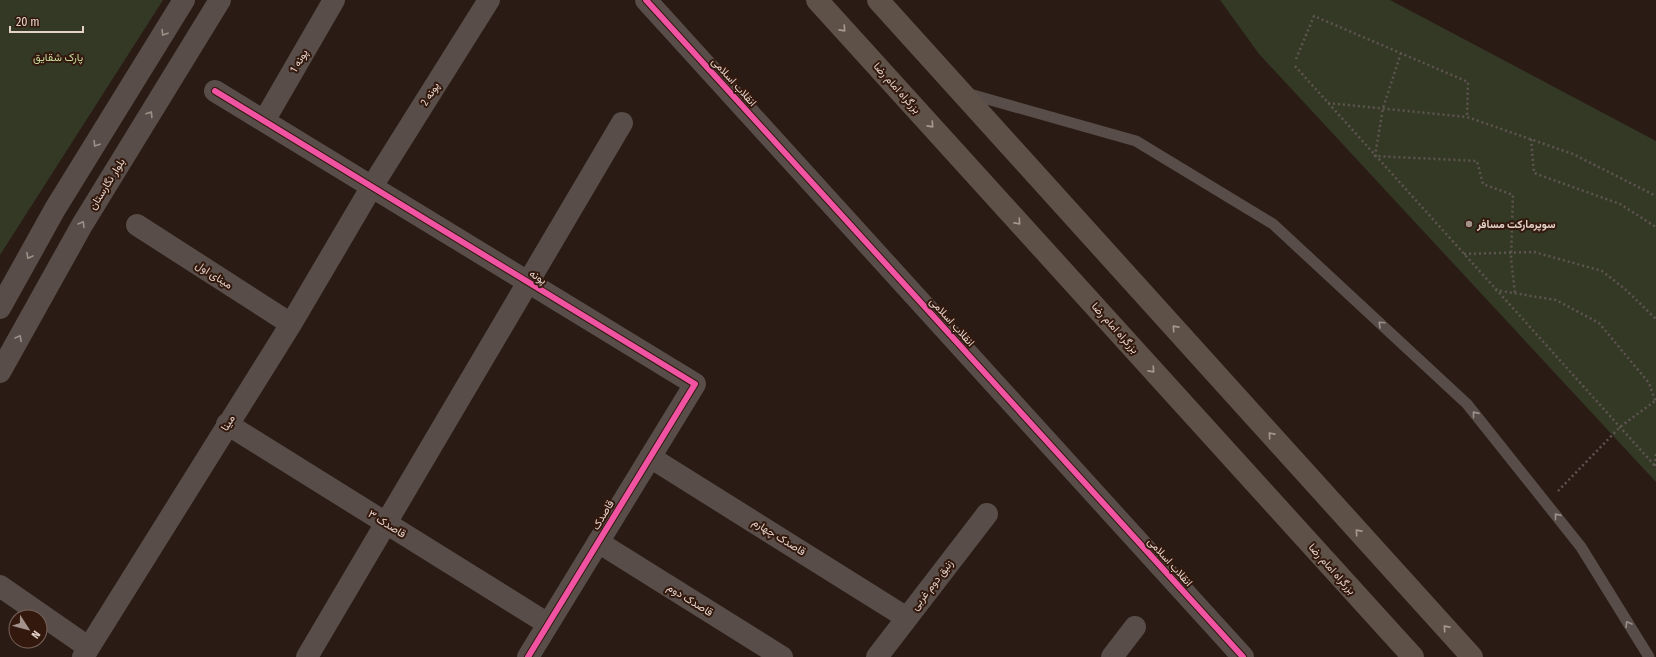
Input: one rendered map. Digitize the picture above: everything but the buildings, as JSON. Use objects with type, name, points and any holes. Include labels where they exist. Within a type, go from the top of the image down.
[{"type":"highway","name":"بزرگراه امام رضا","points":[[817,0],[1412,657]]},
{"type":"highway","points":[[878,0],[1472,657]]},
{"type":"street","points":[[0,308],[55,209],[184,0]]},
{"type":"street","name":"بلوار نگارستان","points":[[0,372],[82,225],[220,0]]},
{"type":"street","name":"پونه 1","points":[[264,121],[334,0]]},
{"type":"street","name":"پونه 2","points":[[371,188],[490,0]]},
{"type":"street","name":"انقلاب اسلامی","points":[[646,0],[1243,657]]},
{"type":"street","name":"پونه","points":[[215,91],[371,188],[695,384]]},
{"type":"street","points":[[307,657],[622,123]]},
{"type":"street","name":"مینا","points":[[85,652],[291,324],[371,188]]},
{"type":"street","name":"مینای اول","points":[[137,225],[291,324]]},
{"type":"street","name":"قاصدک","points":[[528,657],[695,384]]},
{"type":"street","name":"قاصدک ۳","points":[[227,424],[548,624]]},
{"type":"street","name":"قاصدک چهارم","points":[[650,457],[907,618]]},
{"type":"street","name":"زنبق دوم غربی","points":[[877,657],[987,514]]},
{"type":"street","name":"قاصدک دوم","points":[[598,542],[782,657]]},
{"type":"street","points":[[0,586],[85,652]]},
{"type":"street","points":[[1112,657],[1136,627]]},
{"type":"lane","points":[[960,91],[1136,142],[1274,224],[1466,404],[1582,547],[1649,657]]},
{"type":"path","points":[[1296,59],[1314,16],[1468,82],[1467,117]]},
{"type":"path","points":[[1376,156],[1383,108],[1401,53]]},
{"type":"path","points":[[1295,66],[1495,290],[1656,467]]},
{"type":"path","points":[[1328,103],[1467,117],[1573,154],[1656,196]]},
{"type":"path","points":[[1532,139],[1534,173],[1620,204],[1656,227]]},
{"type":"path","points":[[1376,156],[1477,161],[1483,184],[1513,194],[1511,258],[1515,294]]},
{"type":"path","points":[[1463,254],[1534,252],[1602,271],[1625,289],[1656,319]]},
{"type":"path","points":[[1495,290],[1556,300],[1599,323],[1649,383],[1656,402],[1620,427],[1546,503]]},
{"type":"path","points":[[1656,454],[1656,467]]},
{"type":"green space","name":"پارک شقایق","points":[[0,0],[163,0],[0,255]]},
{"type":"green space","points":[[1220,0],[1390,0],[1656,141],[1656,482],[1259,54]]},
{"type":"cycle path","points":[[646,0],[1243,657]]},
{"type":"cycle path","points":[[215,91],[695,384],[528,657]]},
{"type":"place","name":"سوپرمارکت مسافر","points":[[1469,224]]}]
